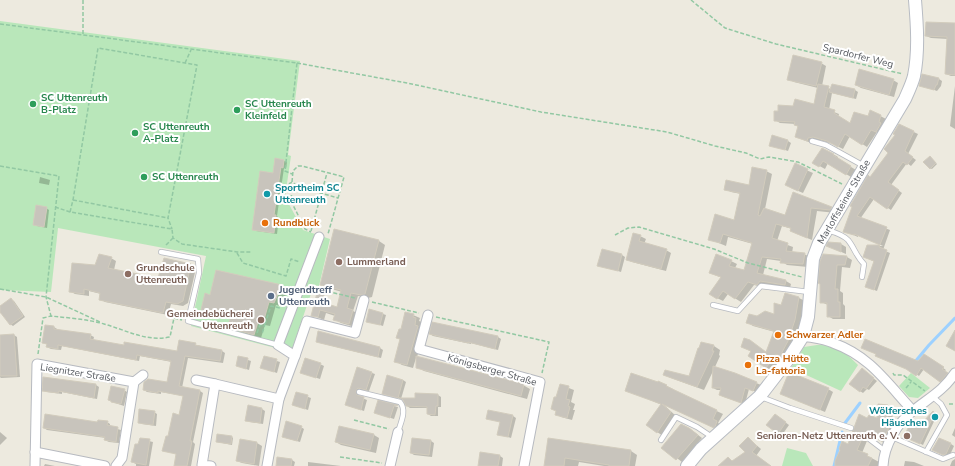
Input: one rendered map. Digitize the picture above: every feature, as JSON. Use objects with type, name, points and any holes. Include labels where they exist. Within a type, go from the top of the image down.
[{"type":"street","name":"Marloffsteiner Straße","points":[[687,466],[701,449],[760,396],[787,361],[803,336],[808,317],[812,264],[815,252],[850,189],[905,99],[914,76],[917,53],[917,19],[915,0]]},
{"type":"street","points":[[295,356],[278,345],[320,235]]},
{"type":"street","points":[[267,466],[279,399],[307,321],[355,334],[364,300]]},
{"type":"street","name":"Königsberger Straße","points":[[428,315],[419,349],[540,382],[524,466]]},
{"type":"street","points":[[803,336],[833,342],[862,357],[873,366],[913,410]]},
{"type":"street","name":"Liegnitzer Straße","points":[[35,466],[36,364],[134,382]]},
{"type":"street","points":[[883,466],[885,451],[900,424],[913,410],[952,382],[955,373]]},
{"type":"street","points":[[116,466],[122,458],[134,382],[143,375]]},
{"type":"street","points":[[196,380],[279,399]]},
{"type":"street","points":[[211,466],[202,465],[215,384]]},
{"type":"street","points":[[390,465],[398,432]]},
{"type":"street","points":[[35,452],[105,466]]},
{"type":"lane","points":[[812,141],[826,145],[864,166]]},
{"type":"lane","points":[[827,230],[847,239],[854,252],[864,264],[862,277]]},
{"type":"lane","points":[[162,252],[198,259],[199,273],[188,321],[278,345]]},
{"type":"lane","points":[[713,305],[738,312],[761,286],[811,286]]},
{"type":"lane","points":[[358,392],[400,402],[404,410],[398,432]]},
{"type":"lane","points":[[760,396],[790,408],[852,428]]},
{"type":"lane","points":[[926,452],[947,415],[941,404],[933,397]]},
{"type":"lane","points":[[661,440],[676,418],[697,427],[714,438]]},
{"type":"lane","points":[[892,437],[943,459],[953,455]]},
{"type":"lane","points":[[868,438],[885,451]]},
{"type":"path","points":[[83,0],[83,36]]},
{"type":"path","name":"Spardorfer Weg","points":[[691,0],[725,28],[776,44],[914,76]]},
{"type":"path","points":[[0,24],[297,63],[406,82],[541,112],[667,132],[746,153],[760,159],[769,157],[798,162],[850,189]]},
{"type":"path","points":[[70,212],[98,48],[197,65],[168,218],[172,229],[173,238],[182,244],[237,252],[251,252]]},
{"type":"path","points":[[185,63],[191,50]]},
{"type":"path","points":[[292,174],[285,171],[297,63]]},
{"type":"path","points":[[0,166],[59,176],[46,297],[51,316]]},
{"type":"path","points":[[302,166],[327,172],[344,177],[329,233],[320,235],[305,229],[291,201],[292,189],[289,188],[289,185],[292,182],[292,171],[295,167],[302,166]]},
{"type":"path","points":[[311,232],[327,172]]},
{"type":"path","points":[[292,182],[295,183],[296,186],[339,198]]},
{"type":"path","points":[[292,189],[296,186]]},
{"type":"path","points":[[73,200],[168,218]]},
{"type":"path","points":[[55,207],[70,212],[172,229]]},
{"type":"path","points":[[615,235],[628,228],[639,227],[714,249],[811,286]]},
{"type":"path","points":[[162,252],[168,242],[173,238]]},
{"type":"path","points":[[237,252],[243,263],[286,276],[291,259],[308,265]]},
{"type":"path","points":[[0,289],[46,297],[102,323],[142,337],[159,339],[170,337],[174,318],[188,321]]},
{"type":"path","points":[[260,340],[271,306],[280,308]]},
{"type":"path","points":[[36,364],[43,318],[51,316],[102,323]]},
{"type":"path","points":[[260,323],[260,325],[265,324]]},
{"type":"path","points":[[540,382],[549,342]]},
{"type":"path","points":[[903,375],[933,397]]},
{"type":"path","points":[[354,420],[398,432]]},
{"type":"path","points":[[340,457],[390,465]]},
{"type":"green space","name":"SC Uttenreuth","points":[[0,21],[300,61],[288,155],[291,156],[285,197],[303,230],[330,239],[319,286],[314,285],[291,352],[191,326],[206,256],[58,228],[51,292],[0,290]]},
{"type":"green space","points":[[817,345],[830,346],[840,350],[858,365],[841,391],[791,368],[804,347]]},
{"type":"green space","points":[[911,373],[930,388],[918,398],[909,397],[899,386]]},
{"type":"green space","points":[[787,448],[806,453],[813,466],[782,466]]},
{"type":"building","points":[[926,22],[955,23],[955,75],[945,74],[947,37],[925,36]]},
{"type":"building","points":[[793,55],[822,62],[816,86],[787,80]]},
{"type":"building","points":[[859,69],[894,79],[889,95],[855,85]]},
{"type":"building","points":[[922,74],[939,78],[934,90],[919,86]]},
{"type":"building","points":[[818,84],[829,86],[824,107],[835,110],[834,113],[850,123],[854,112],[868,116],[870,110],[881,115],[879,122],[881,123],[876,132],[871,130],[862,145],[845,134],[838,147],[827,141],[813,137],[808,138],[807,141],[795,137],[798,126],[794,125],[795,122],[774,121],[774,111],[778,111],[778,105],[793,106],[795,99],[814,104]]},
{"type":"building","points":[[832,84],[855,89],[853,98],[829,92]]},
{"type":"building","points":[[899,124],[914,131],[905,151],[913,157],[907,165],[903,162],[888,182],[899,190],[887,209],[870,197],[857,216],[887,227],[880,245],[854,234],[843,232],[852,207],[850,206],[868,175],[870,177],[888,153],[884,149],[895,135],[893,134]]},
{"type":"building","points":[[772,135],[788,140],[785,150],[769,146]]},
{"type":"building","points":[[822,148],[834,154],[833,155],[851,166],[846,175],[823,161],[819,167],[812,163]]},
{"type":"building","points":[[930,156],[936,163],[930,169],[923,162]]},
{"type":"building","name":"Sportheim SC Uttenreuth","points":[[275,158],[284,160],[283,168],[281,167],[274,215],[276,215],[274,233],[252,230],[260,171],[273,173]]},
{"type":"building","points":[[795,163],[808,169],[798,191],[785,185]]},
{"type":"building","points":[[752,167],[767,170],[758,215],[760,216],[764,208],[785,215],[793,192],[832,207],[830,210],[811,208],[807,238],[790,231],[791,228],[776,224],[772,238],[788,243],[786,251],[805,253],[803,264],[780,263],[781,259],[762,257],[757,273],[786,280],[785,285],[760,281],[757,285],[748,282],[735,299],[723,291],[717,299],[709,294],[721,277],[709,273],[716,254],[732,260],[729,266],[744,270],[752,243],[723,234],[720,243],[708,240],[715,214],[734,220],[740,193],[724,190],[726,180],[749,185]]},
{"type":"building","points":[[36,205],[47,207],[44,227],[33,225]]},
{"type":"building","points":[[334,229],[379,240],[365,294],[361,295],[351,293],[347,308],[353,310],[349,324],[333,320],[335,314],[320,310],[318,317],[311,316],[317,293],[324,295],[322,302],[337,307],[341,290],[320,285]]},
{"type":"building","points":[[633,233],[641,235],[639,241],[667,249],[661,269],[626,260]]},
{"type":"building","points":[[828,242],[841,243],[841,252],[826,246]]},
{"type":"building","points":[[867,245],[880,245],[879,247],[887,250],[874,290],[865,287],[874,261],[863,257]]},
{"type":"building","points":[[602,249],[622,254],[618,271],[597,266]]},
{"type":"building","points":[[99,254],[112,257],[108,268],[158,278],[164,258],[191,264],[183,301],[177,304],[166,302],[163,313],[99,300],[100,293],[84,289],[84,294],[69,292],[72,263],[95,265]]},
{"type":"building","points":[[823,254],[847,256],[845,265],[837,265],[835,289],[838,289],[840,317],[827,317],[827,303],[820,303],[820,284],[818,283],[820,261]]},
{"type":"building","points":[[216,270],[282,285],[274,303],[269,302],[263,323],[258,322],[254,335],[236,330],[237,324],[229,322],[231,317],[201,310],[205,293],[210,295]]},
{"type":"building","points":[[785,293],[799,297],[795,320],[788,341],[780,356],[776,354],[766,368],[748,356],[751,351],[741,347],[744,338],[750,340],[766,352],[774,331],[746,323],[749,314],[757,316],[765,311],[774,314],[774,303],[781,305]]},
{"type":"building","points":[[11,298],[23,316],[10,325],[0,312],[0,306]]},
{"type":"building","points":[[369,309],[383,313],[380,325],[366,322]]},
{"type":"building","points":[[405,312],[414,314],[413,317],[416,318],[415,325],[418,326],[407,365],[394,362],[400,339],[396,338],[399,329],[401,329]]},
{"type":"building","points":[[432,322],[498,336],[495,349],[429,334]]},
{"type":"building","points":[[45,325],[54,326],[54,329],[91,334],[90,339],[124,345],[124,342],[177,351],[179,340],[196,343],[195,345],[222,350],[220,361],[185,356],[179,386],[200,390],[190,441],[192,441],[187,466],[174,466],[176,454],[162,451],[166,436],[168,436],[173,413],[179,415],[183,396],[158,391],[158,393],[143,390],[144,382],[148,379],[167,382],[171,361],[137,355],[136,360],[58,345],[58,349],[46,347],[47,344],[42,343]]},
{"type":"building","points":[[955,330],[955,351],[946,346]]},
{"type":"building","points":[[318,331],[380,347],[378,357],[316,342]]},
{"type":"building","points":[[14,334],[17,376],[0,376],[0,335]]},
{"type":"building","points":[[865,339],[918,361],[924,354],[944,367],[942,369],[948,373],[940,382],[921,368],[916,376],[906,369],[875,356],[876,354],[861,348]]},
{"type":"building","points":[[701,342],[714,345],[712,351],[714,351],[697,387],[663,375],[665,370],[689,376]]},
{"type":"building","points":[[238,356],[248,358],[246,369],[236,366]]},
{"type":"building","points":[[264,356],[277,359],[274,372],[260,368]]},
{"type":"building","points":[[416,356],[524,384],[521,396],[416,368]]},
{"type":"building","points":[[305,358],[321,363],[316,378],[300,373]]},
{"type":"building","points":[[713,366],[757,382],[753,391],[745,388],[741,403],[719,395],[721,388],[712,388]]},
{"type":"building","points":[[357,367],[372,372],[366,390],[358,388],[356,391],[357,395],[364,397],[361,410],[345,405]]},
{"type":"building","points":[[862,368],[874,378],[866,389],[863,387],[860,392],[849,384]]},
{"type":"building","points":[[789,372],[829,388],[820,410],[780,394]]},
{"type":"building","points":[[631,373],[658,381],[717,410],[713,419],[717,421],[715,427],[714,428],[662,404],[671,412],[657,433],[646,425],[661,404],[625,391]]},
{"type":"building","points":[[387,375],[403,380],[398,398],[382,394]]},
{"type":"building","points":[[43,377],[96,384],[94,398],[59,391],[58,393],[42,391]]},
{"type":"building","points":[[560,384],[569,386],[566,399],[570,400],[568,406],[570,407],[567,418],[555,415],[556,411],[551,409],[554,397],[556,397]]},
{"type":"building","points":[[111,386],[125,389],[121,404],[108,400]]},
{"type":"building","points":[[296,392],[308,395],[305,409],[292,405]]},
{"type":"building","points":[[415,393],[438,394],[438,406],[436,406],[435,415],[427,414],[427,407],[406,406],[403,400],[399,398],[415,398]]},
{"type":"building","points":[[378,400],[398,405],[394,406],[390,418],[374,413]]},
{"type":"building","points":[[878,404],[888,405],[887,423],[890,425],[883,442],[870,435],[864,434],[857,450],[868,454],[867,456],[872,458],[868,466],[835,466],[835,461],[842,441],[848,444],[859,414],[867,418],[869,415],[877,418]]},
{"type":"building","points":[[248,405],[262,408],[260,423],[245,421]]},
{"type":"building","points":[[139,409],[155,411],[153,425],[138,423]]},
{"type":"building","points":[[488,410],[513,415],[508,437],[497,435],[500,422],[486,419]]},
{"type":"building","points":[[933,411],[935,413],[920,444],[904,437],[912,419],[922,423]]},
{"type":"building","points":[[45,414],[97,422],[98,420],[108,421],[107,425],[118,427],[116,442],[104,440],[105,437],[43,428]]},
{"type":"building","points":[[775,414],[786,422],[778,434],[766,425]]},
{"type":"building","points":[[286,421],[302,426],[297,441],[282,437]]},
{"type":"building","points":[[681,424],[698,435],[676,460],[661,448]]},
{"type":"building","points":[[339,426],[374,434],[370,450],[335,442]]},
{"type":"building","points":[[217,434],[232,436],[231,444],[216,442]]},
{"type":"building","points":[[748,437],[757,446],[752,452],[771,466],[718,466],[728,457],[732,461],[745,452],[739,446]]},
{"type":"building","points":[[140,438],[150,439],[146,465],[131,462],[135,444],[138,444]]},
{"type":"building","points":[[412,438],[431,440],[429,455],[410,453]]},
{"type":"building","points":[[548,438],[631,450],[629,466],[609,466],[565,458],[564,466],[544,466]]},
{"type":"building","points":[[939,438],[951,443],[946,454],[943,455],[932,450]]},
{"type":"building","points":[[240,439],[257,442],[254,464],[236,461]]},
{"type":"building","points":[[480,452],[500,455],[498,466],[478,466]]},
{"type":"building","points":[[277,457],[292,459],[291,466],[276,466]]},
{"type":"waterway","points":[[914,363],[955,318]]},
{"type":"waterway","points":[[845,423],[860,403]]},
{"type":"waterway","points":[[834,466],[842,432]]},
{"type":"place","name":"SC Uttenreuth B-Platz","points":[[33,104]]},
{"type":"place","name":"SC Uttenreuth Kleinfeld","points":[[237,110]]},
{"type":"place","name":"SC Uttenreuth A-Platz","points":[[135,133]]},
{"type":"place","name":"SC Uttenreuth","points":[[144,177]]},
{"type":"place","name":"Sportheim SC Uttenreuth","points":[[267,194]]},
{"type":"place","name":"Rundblick","points":[[265,223]]},
{"type":"place","name":"Lummerland","points":[[339,262]]},
{"type":"place","name":"Grundschule Uttenreuth","points":[[128,274]]},
{"type":"place","name":"Jugendtreff Uttenreuth","points":[[271,296]]},
{"type":"place","name":"Gemeindebücherei Uttenreuth","points":[[261,320]]},
{"type":"place","name":"Schwarzer Adler","points":[[778,335]]},
{"type":"place","name":"Pizza Hütte La-fattoria","points":[[748,365]]},
{"type":"place","name":"Wölfersches Häuschen","points":[[935,417]]},
{"type":"place","name":"Senioren-Netz Uttenreuth e. V.","points":[[907,436]]}]
